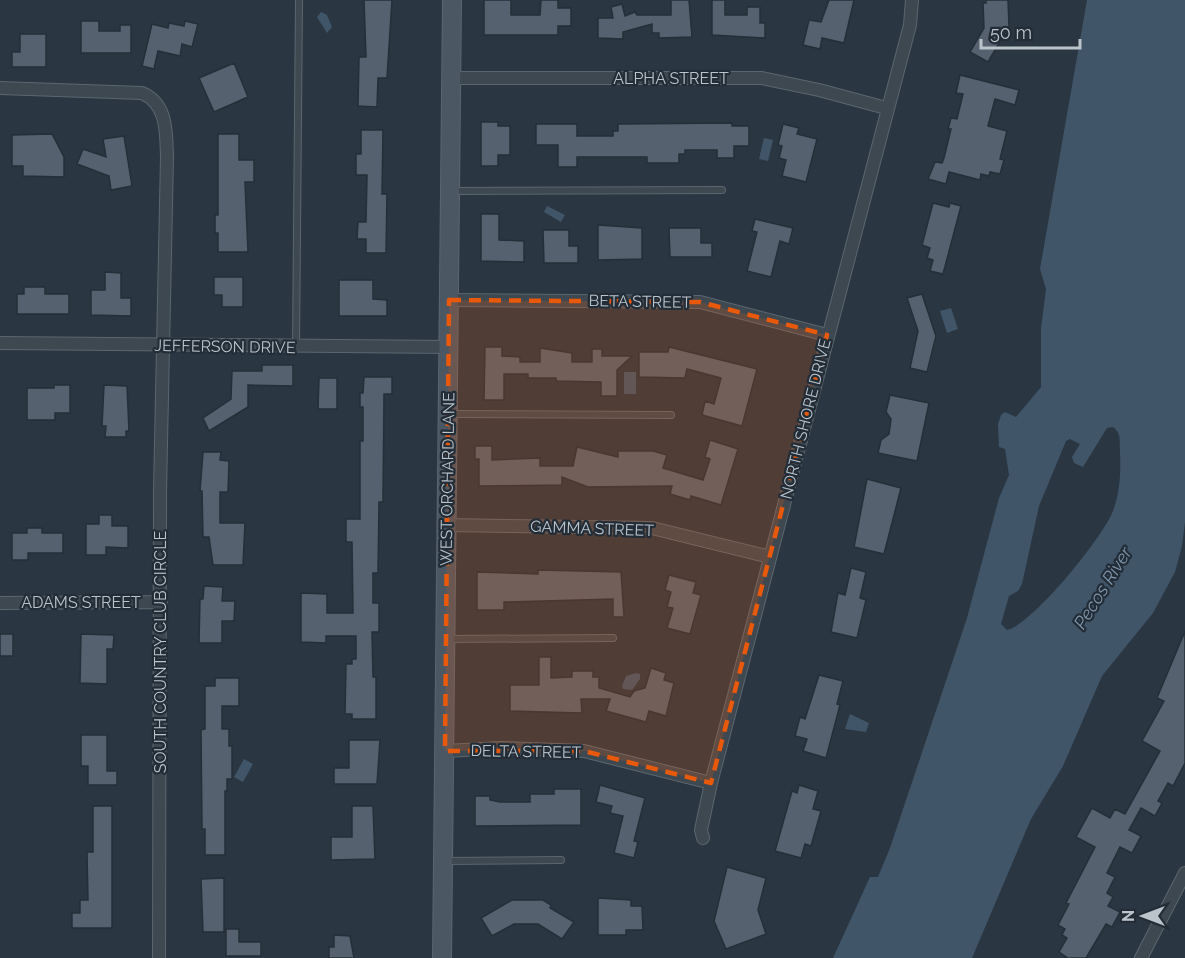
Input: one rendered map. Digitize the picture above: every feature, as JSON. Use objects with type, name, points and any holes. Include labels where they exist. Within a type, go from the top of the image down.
[{"type":"street","name":"WEST ORCHARD LANE","points":[[442,958],[453,78],[452,0]]},
{"type":"street","name":"NORTH SHORE DRIVE","points":[[703,838],[701,830],[711,783],[886,108],[910,25],[912,0]]},
{"type":"street","name":"ALPHA STREET","points":[[453,78],[762,78],[886,108]]},
{"type":"street","name":"SOUTH COUNTRY CLUB CIRCLE","points":[[0,88],[142,93],[159,106],[166,130],[160,491],[159,958]]},
{"type":"street","name":"BETA STREET","points":[[449,300],[700,302],[827,335]]},
{"type":"street","name":"JEFFERSON DRIVE","points":[[0,344],[449,347]]},
{"type":"street","name":"GAMMA STREET","points":[[446,525],[652,528],[770,557]]},
{"type":"street","name":"ADAMS STREET","points":[[0,603],[161,602]]},
{"type":"street","name":"DELTA STREET","points":[[445,751],[501,748],[584,751],[711,783]]},
{"type":"street","points":[[1141,958],[1185,873]]},
{"type":"lane","points":[[296,347],[299,0]]},
{"type":"lane","points":[[451,192],[722,190]]},
{"type":"lane","points":[[448,414],[671,415]]},
{"type":"lane","points":[[446,639],[613,638]]},
{"type":"lane","points":[[444,861],[561,860]]},
{"type":"highlighted area","points":[[449,300],[700,302],[827,335],[711,783],[584,751],[445,751]]},
{"type":"water","name":"Pecos River","points":[[1087,0],[1185,0],[1185,522],[1175,572],[1153,613],[1102,676],[1063,766],[1031,819],[972,958],[833,958],[870,877],[878,877],[890,848],[967,618],[999,498],[1009,475],[1005,449],[999,447],[998,424],[1001,415],[1005,412],[1016,417],[1041,387],[1041,328],[1046,289],[1040,269]],"holes":[[[1113,427],[1120,441],[1120,482],[1113,511],[1107,523],[1082,558],[1049,597],[1033,613],[1007,630],[1001,624],[1009,596],[1018,591],[1022,584],[1039,506],[1066,441],[1070,439],[1080,444],[1072,457],[1074,463],[1083,467],[1107,428]]]},
{"type":"water","points":[[321,12],[327,15],[332,27],[327,33],[317,17]]},
{"type":"water","points":[[764,138],[773,140],[768,161],[759,159]]},
{"type":"water","points":[[547,206],[565,215],[561,222],[544,212]]},
{"type":"water","points":[[951,308],[958,329],[947,333],[940,311]]},
{"type":"water","points":[[624,372],[636,372],[636,394],[624,394]]},
{"type":"water","points":[[640,674],[640,679],[632,690],[623,689],[626,676]]},
{"type":"water","points":[[850,714],[869,723],[866,732],[845,729]]},
{"type":"water","points":[[244,759],[253,764],[243,782],[234,777]]},
{"type":"building","points":[[364,0],[392,0],[387,78],[378,78],[377,107],[358,106],[359,57],[366,57]]},
{"type":"building","points":[[484,0],[511,0],[511,15],[540,15],[541,0],[558,0],[558,8],[571,8],[571,26],[558,26],[558,35],[484,35]]},
{"type":"building","points":[[671,0],[689,0],[692,37],[659,38],[659,33],[652,33],[652,24],[623,32],[623,39],[598,38],[598,18],[613,18],[611,7],[622,4],[625,16],[635,12],[637,15],[671,15]]},
{"type":"building","points":[[712,0],[725,0],[725,15],[747,15],[747,7],[760,7],[760,23],[765,23],[765,38],[712,35]]},
{"type":"building","points":[[829,0],[854,0],[844,43],[822,38],[820,49],[803,45],[809,20],[821,22]]},
{"type":"building","points":[[986,0],[1008,0],[1009,26],[988,62],[970,52],[984,28],[983,3],[986,3]]},
{"type":"building","points":[[81,21],[99,21],[99,31],[120,31],[120,25],[131,25],[131,53],[81,53]]},
{"type":"building","points":[[185,21],[198,24],[192,47],[182,44],[180,56],[158,51],[154,69],[142,66],[152,24],[168,28],[169,23],[184,26]]},
{"type":"building","points":[[20,34],[46,34],[46,67],[12,67],[12,52],[20,52]]},
{"type":"building","points":[[234,63],[248,97],[214,112],[199,78]]},
{"type":"building","points":[[960,75],[1019,90],[1015,105],[995,99],[988,126],[1007,131],[1000,159],[1004,160],[1000,174],[990,172],[989,176],[981,174],[980,180],[949,172],[946,184],[928,179],[935,162],[942,163],[944,158],[951,129],[948,129],[951,118],[957,119],[963,94],[956,93]]},
{"type":"building","points":[[481,122],[498,122],[498,126],[510,126],[510,155],[498,155],[498,166],[481,166]]},
{"type":"building","points":[[732,123],[732,126],[749,126],[749,146],[734,146],[734,158],[717,158],[717,150],[685,150],[685,154],[679,154],[679,163],[647,163],[647,157],[577,157],[577,167],[558,167],[558,145],[536,145],[536,124],[577,124],[577,136],[613,136],[613,131],[618,131],[618,124]]},
{"type":"building","points":[[783,124],[799,128],[797,134],[817,139],[806,182],[782,176],[786,160],[779,158],[782,146],[778,145]]},
{"type":"building","points":[[361,130],[383,130],[382,194],[387,194],[386,253],[366,253],[366,239],[357,239],[358,222],[366,222],[367,175],[356,175],[356,154],[361,154]]},
{"type":"building","points":[[52,134],[64,157],[64,177],[23,176],[23,166],[12,166],[12,135]]},
{"type":"building","points":[[218,134],[239,134],[239,160],[254,160],[254,182],[245,182],[248,252],[218,252],[215,215],[218,215]]},
{"type":"building","points":[[124,136],[132,186],[111,190],[109,176],[77,164],[83,149],[106,157],[103,139]]},
{"type":"building","points":[[933,203],[949,207],[950,203],[961,206],[943,274],[930,271],[933,260],[927,258],[930,248],[922,245]]},
{"type":"building","points":[[481,214],[499,214],[499,240],[524,241],[524,262],[481,261]]},
{"type":"building","points":[[755,219],[793,228],[789,244],[780,241],[771,277],[747,271],[757,232],[752,231]]},
{"type":"building","points":[[598,225],[642,228],[642,259],[598,260]]},
{"type":"building","points":[[669,228],[701,228],[701,243],[712,243],[712,257],[670,257]]},
{"type":"building","points":[[543,230],[569,230],[569,246],[578,246],[578,263],[544,263]]},
{"type":"building","points":[[105,272],[121,273],[121,298],[131,298],[131,316],[91,315],[91,290],[105,290]]},
{"type":"building","points":[[214,277],[243,277],[243,307],[222,307],[222,295],[214,295]]},
{"type":"building","points":[[339,280],[373,280],[373,299],[387,300],[387,316],[339,316]]},
{"type":"building","points":[[24,287],[45,287],[45,294],[69,294],[69,314],[17,314],[17,294],[24,294]]},
{"type":"building","points":[[922,294],[936,336],[927,372],[910,368],[918,331],[907,298]]},
{"type":"building","points":[[485,347],[502,347],[502,356],[520,357],[520,362],[540,362],[540,348],[572,353],[572,362],[592,362],[592,349],[602,349],[602,356],[632,356],[617,370],[617,396],[601,396],[601,382],[556,381],[556,378],[528,378],[528,374],[504,374],[504,400],[484,400]]},
{"type":"building","points":[[669,347],[757,369],[742,426],[702,415],[705,401],[714,404],[721,378],[687,369],[685,378],[639,377],[639,352],[668,352]]},
{"type":"building","points":[[262,365],[293,365],[293,386],[248,385],[248,407],[209,431],[203,418],[231,399],[232,371],[262,371]]},
{"type":"building","points":[[364,377],[392,377],[392,394],[384,394],[383,502],[379,502],[378,573],[373,573],[373,603],[379,603],[379,632],[372,632],[373,677],[376,677],[376,719],[352,719],[352,714],[345,714],[346,664],[352,664],[352,659],[356,659],[356,636],[326,636],[326,643],[301,642],[301,593],[327,594],[327,613],[353,613],[352,542],[346,542],[346,519],[360,519],[360,441],[363,441],[363,407],[360,407],[360,393],[363,393]]},
{"type":"building","points":[[319,378],[337,378],[337,409],[318,409]]},
{"type":"building","points":[[54,385],[70,385],[70,413],[55,413],[55,420],[27,420],[27,388],[54,388]]},
{"type":"building","points":[[104,385],[127,386],[129,431],[126,431],[126,437],[105,437],[106,426],[102,426]]},
{"type":"building","points":[[890,395],[929,403],[917,461],[878,453],[881,440],[889,434],[891,419],[886,412]]},
{"type":"building","points":[[710,440],[738,449],[721,505],[691,496],[690,500],[670,494],[672,486],[588,487],[562,477],[562,485],[479,486],[479,459],[475,459],[475,446],[492,446],[492,460],[540,458],[540,466],[573,466],[577,447],[618,457],[618,451],[653,451],[667,455],[663,468],[703,480],[710,459],[705,457]]},
{"type":"building","points":[[203,452],[221,452],[220,460],[229,461],[228,492],[220,492],[220,523],[245,523],[243,565],[213,565],[209,537],[203,537],[202,491],[200,491]]},
{"type":"building","points":[[867,479],[901,488],[884,554],[854,547]]},
{"type":"building","points":[[99,515],[112,515],[112,526],[128,526],[128,548],[106,547],[106,555],[86,555],[86,524],[99,524]]},
{"type":"building","points":[[27,528],[42,528],[42,533],[63,533],[63,553],[28,553],[28,560],[12,560],[12,533],[27,533]]},
{"type":"building","points":[[851,568],[866,572],[860,598],[866,600],[857,638],[831,632],[838,593],[845,595]]},
{"type":"building","points":[[538,570],[621,572],[624,617],[613,617],[613,599],[504,602],[504,610],[477,610],[477,572],[538,574]]},
{"type":"building","points":[[669,575],[696,582],[693,593],[701,595],[690,634],[667,628],[673,608],[667,607],[671,592],[665,590]]},
{"type":"building","points":[[204,586],[223,587],[222,601],[235,601],[234,621],[222,621],[222,643],[199,643],[200,599],[203,599]]},
{"type":"building","points":[[1185,631],[1185,763],[1173,786],[1168,783],[1158,801],[1162,803],[1155,816],[1141,808],[1129,830],[1141,836],[1132,853],[1120,847],[1107,873],[1115,877],[1107,893],[1113,897],[1108,906],[1120,912],[1112,927],[1106,924],[1086,958],[1068,958],[1059,952],[1067,938],[1062,935],[1065,929],[1058,925],[1069,904],[1066,903],[1095,847],[1076,837],[1092,808],[1110,818],[1115,809],[1125,814],[1160,751],[1142,741],[1164,701],[1157,698]]},
{"type":"building","points":[[0,634],[13,634],[13,656],[0,656]]},
{"type":"building","points":[[81,634],[114,635],[113,649],[107,649],[107,684],[80,683]]},
{"type":"building","points":[[539,657],[551,657],[551,678],[572,677],[572,671],[593,671],[593,677],[599,677],[599,688],[630,697],[634,691],[645,688],[651,668],[666,673],[664,680],[674,683],[666,716],[649,711],[646,722],[606,711],[610,699],[581,699],[582,713],[510,711],[510,685],[539,685]]},
{"type":"building","points":[[819,675],[843,681],[837,704],[840,705],[826,758],[803,751],[807,739],[795,736],[800,717],[805,719]]},
{"type":"building","points":[[215,678],[239,678],[239,706],[222,706],[222,729],[229,729],[229,746],[232,746],[232,779],[227,779],[227,791],[225,791],[225,855],[205,855],[205,829],[202,829],[201,730],[205,729],[205,686],[215,686]]},
{"type":"building","points":[[81,735],[107,735],[107,771],[117,771],[117,785],[88,785],[88,766],[81,766]]},
{"type":"building","points":[[349,740],[380,740],[377,784],[334,784],[334,768],[349,768]]},
{"type":"building","points":[[600,785],[645,798],[634,841],[638,842],[634,858],[614,853],[623,816],[610,813],[612,806],[596,802]]},
{"type":"building","points":[[799,785],[818,791],[813,809],[821,811],[811,846],[805,844],[801,858],[775,851],[792,791],[797,793]]},
{"type":"building","points":[[554,789],[581,789],[581,825],[475,826],[475,796],[490,796],[490,800],[500,802],[530,802],[530,794],[554,794]]},
{"type":"building","points":[[93,806],[112,806],[112,928],[72,928],[72,913],[80,913],[80,900],[88,900],[87,852],[93,852]]},
{"type":"building","points":[[352,806],[373,806],[375,859],[331,860],[331,837],[352,837]]},
{"type":"building","points":[[727,867],[766,878],[758,910],[766,934],[726,949],[714,921]]},
{"type":"building","points":[[224,878],[224,932],[203,932],[201,879]]},
{"type":"building","points":[[598,898],[631,900],[631,906],[642,906],[643,930],[626,930],[626,935],[598,935]]},
{"type":"building","points":[[512,900],[543,900],[551,905],[550,908],[574,922],[562,939],[538,924],[514,924],[492,936],[481,918]]},
{"type":"building","points":[[226,929],[239,929],[239,942],[261,942],[261,956],[226,956]]},
{"type":"building","points":[[334,935],[350,936],[354,958],[329,958],[329,947],[334,947]]}]
